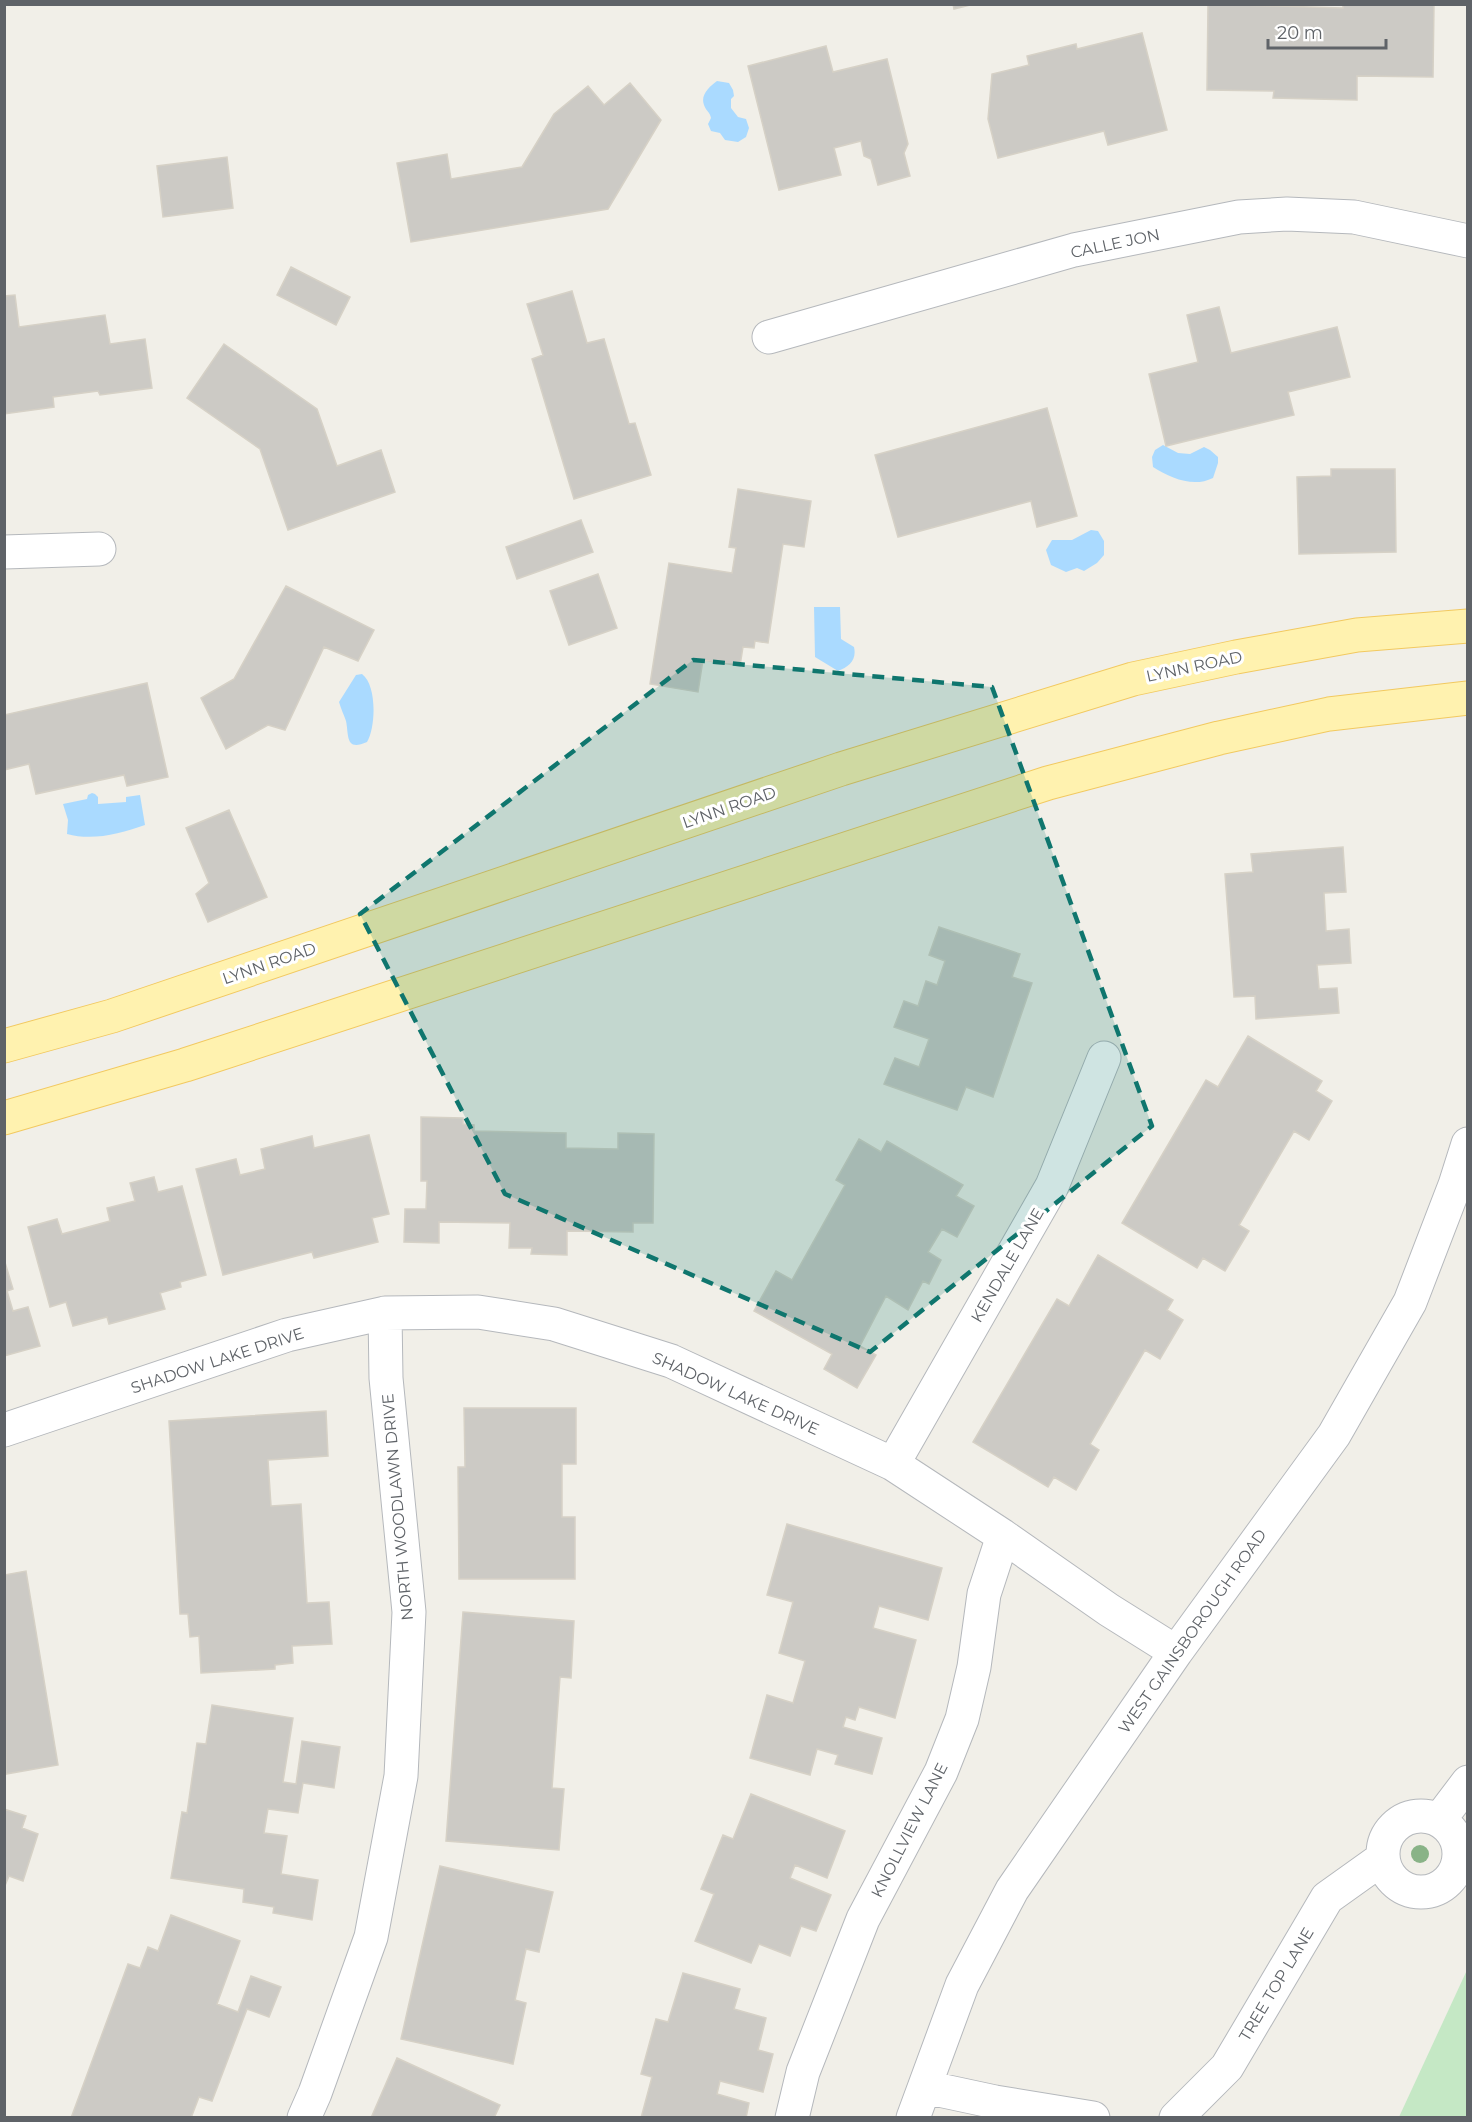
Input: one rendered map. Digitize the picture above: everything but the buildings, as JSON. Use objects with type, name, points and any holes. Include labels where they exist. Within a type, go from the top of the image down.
[{"type":"main road","name":"LYNN ROAD","points":[[4,1046],[112,1016],[841,769],[1133,679],[1357,635],[1467,626]]},
{"type":"main road","points":[[4,1119],[196,1061],[1048,783],[1219,738],[1329,714],[1467,698]]},
{"type":"street","name":"CALLE JON","points":[[769,337],[1074,250],[1239,217],[1287,214],[1354,217],[1467,241]]},
{"type":"street","points":[[4,552],[99,549]]},
{"type":"street","name":"KENDALE LANE","points":[[893,1464],[1052,1186],[1104,1058]]},
{"type":"street","name":"WEST GAINSBOROUGH ROAD","points":[[913,2118],[962,1985],[1012,1890],[1176,1652],[1334,1435],[1410,1302],[1455,1185],[1467,1144]]},
{"type":"street","name":"SHADOW LAKE DRIVE","points":[[4,1430],[287,1335],[385,1313],[477,1312],[554,1324],[671,1361],[893,1464],[1003,1536],[1109,1610],[1176,1652]]},
{"type":"street","name":"NORTH WOODLAWN DRIVE","points":[[303,2118],[315,2093],[371,1937],[401,1776],[409,1612],[386,1378],[385,1313]]},
{"type":"street","name":"KNOLLVIEW LANE","points":[[792,2118],[803,2072],[863,1919],[941,1772],[962,1719],[974,1666],[984,1594],[1003,1536]]},
{"type":"street","points":[[1440,1819],[1467,1782]]},
{"type":"street","points":[[1416,1815],[1428,1815],[1440,1819],[1457,1839],[1460,1852],[1458,1865],[1452,1876],[1443,1886],[1425,1892],[1405,1889],[1394,1882],[1383,1858],[1387,1835],[1400,1822],[1416,1815]]},
{"type":"street","name":"TREE TOP LANE","points":[[1176,2118],[1227,2067],[1327,1898],[1383,1858]]},
{"type":"street","points":[[925,2087],[995,2102],[1093,2118]]},
{"type":"highlighted area","points":[[693,660],[992,687],[1152,1126],[870,1352],[505,1194],[360,914]]},
{"type":"green space","points":[[1467,1970],[1467,2117],[1399,2117]]},
{"type":"water","points":[[717,81],[729,83],[734,96],[731,99],[731,108],[738,117],[746,119],[749,128],[746,137],[738,142],[725,140],[720,133],[711,131],[708,124],[711,118],[703,98]]},
{"type":"water","points":[[1163,445],[1178,453],[1190,454],[1204,447],[1210,450],[1218,457],[1213,478],[1190,482],[1167,475],[1153,467],[1152,457],[1155,450]]},
{"type":"water","points":[[1091,530],[1098,531],[1104,541],[1104,555],[1097,563],[1084,571],[1077,568],[1066,572],[1051,565],[1046,550],[1052,540],[1072,540]]},
{"type":"water","points":[[814,607],[840,607],[841,639],[854,647],[855,652],[851,662],[838,671],[815,657]]},
{"type":"water","points":[[362,674],[367,679],[373,696],[373,717],[367,742],[355,745],[349,740],[346,721],[339,702],[356,675]]},
{"type":"water","points":[[92,793],[98,797],[98,804],[126,802],[126,797],[140,795],[145,825],[106,836],[86,837],[67,834],[68,820],[63,804],[87,799]]}]
